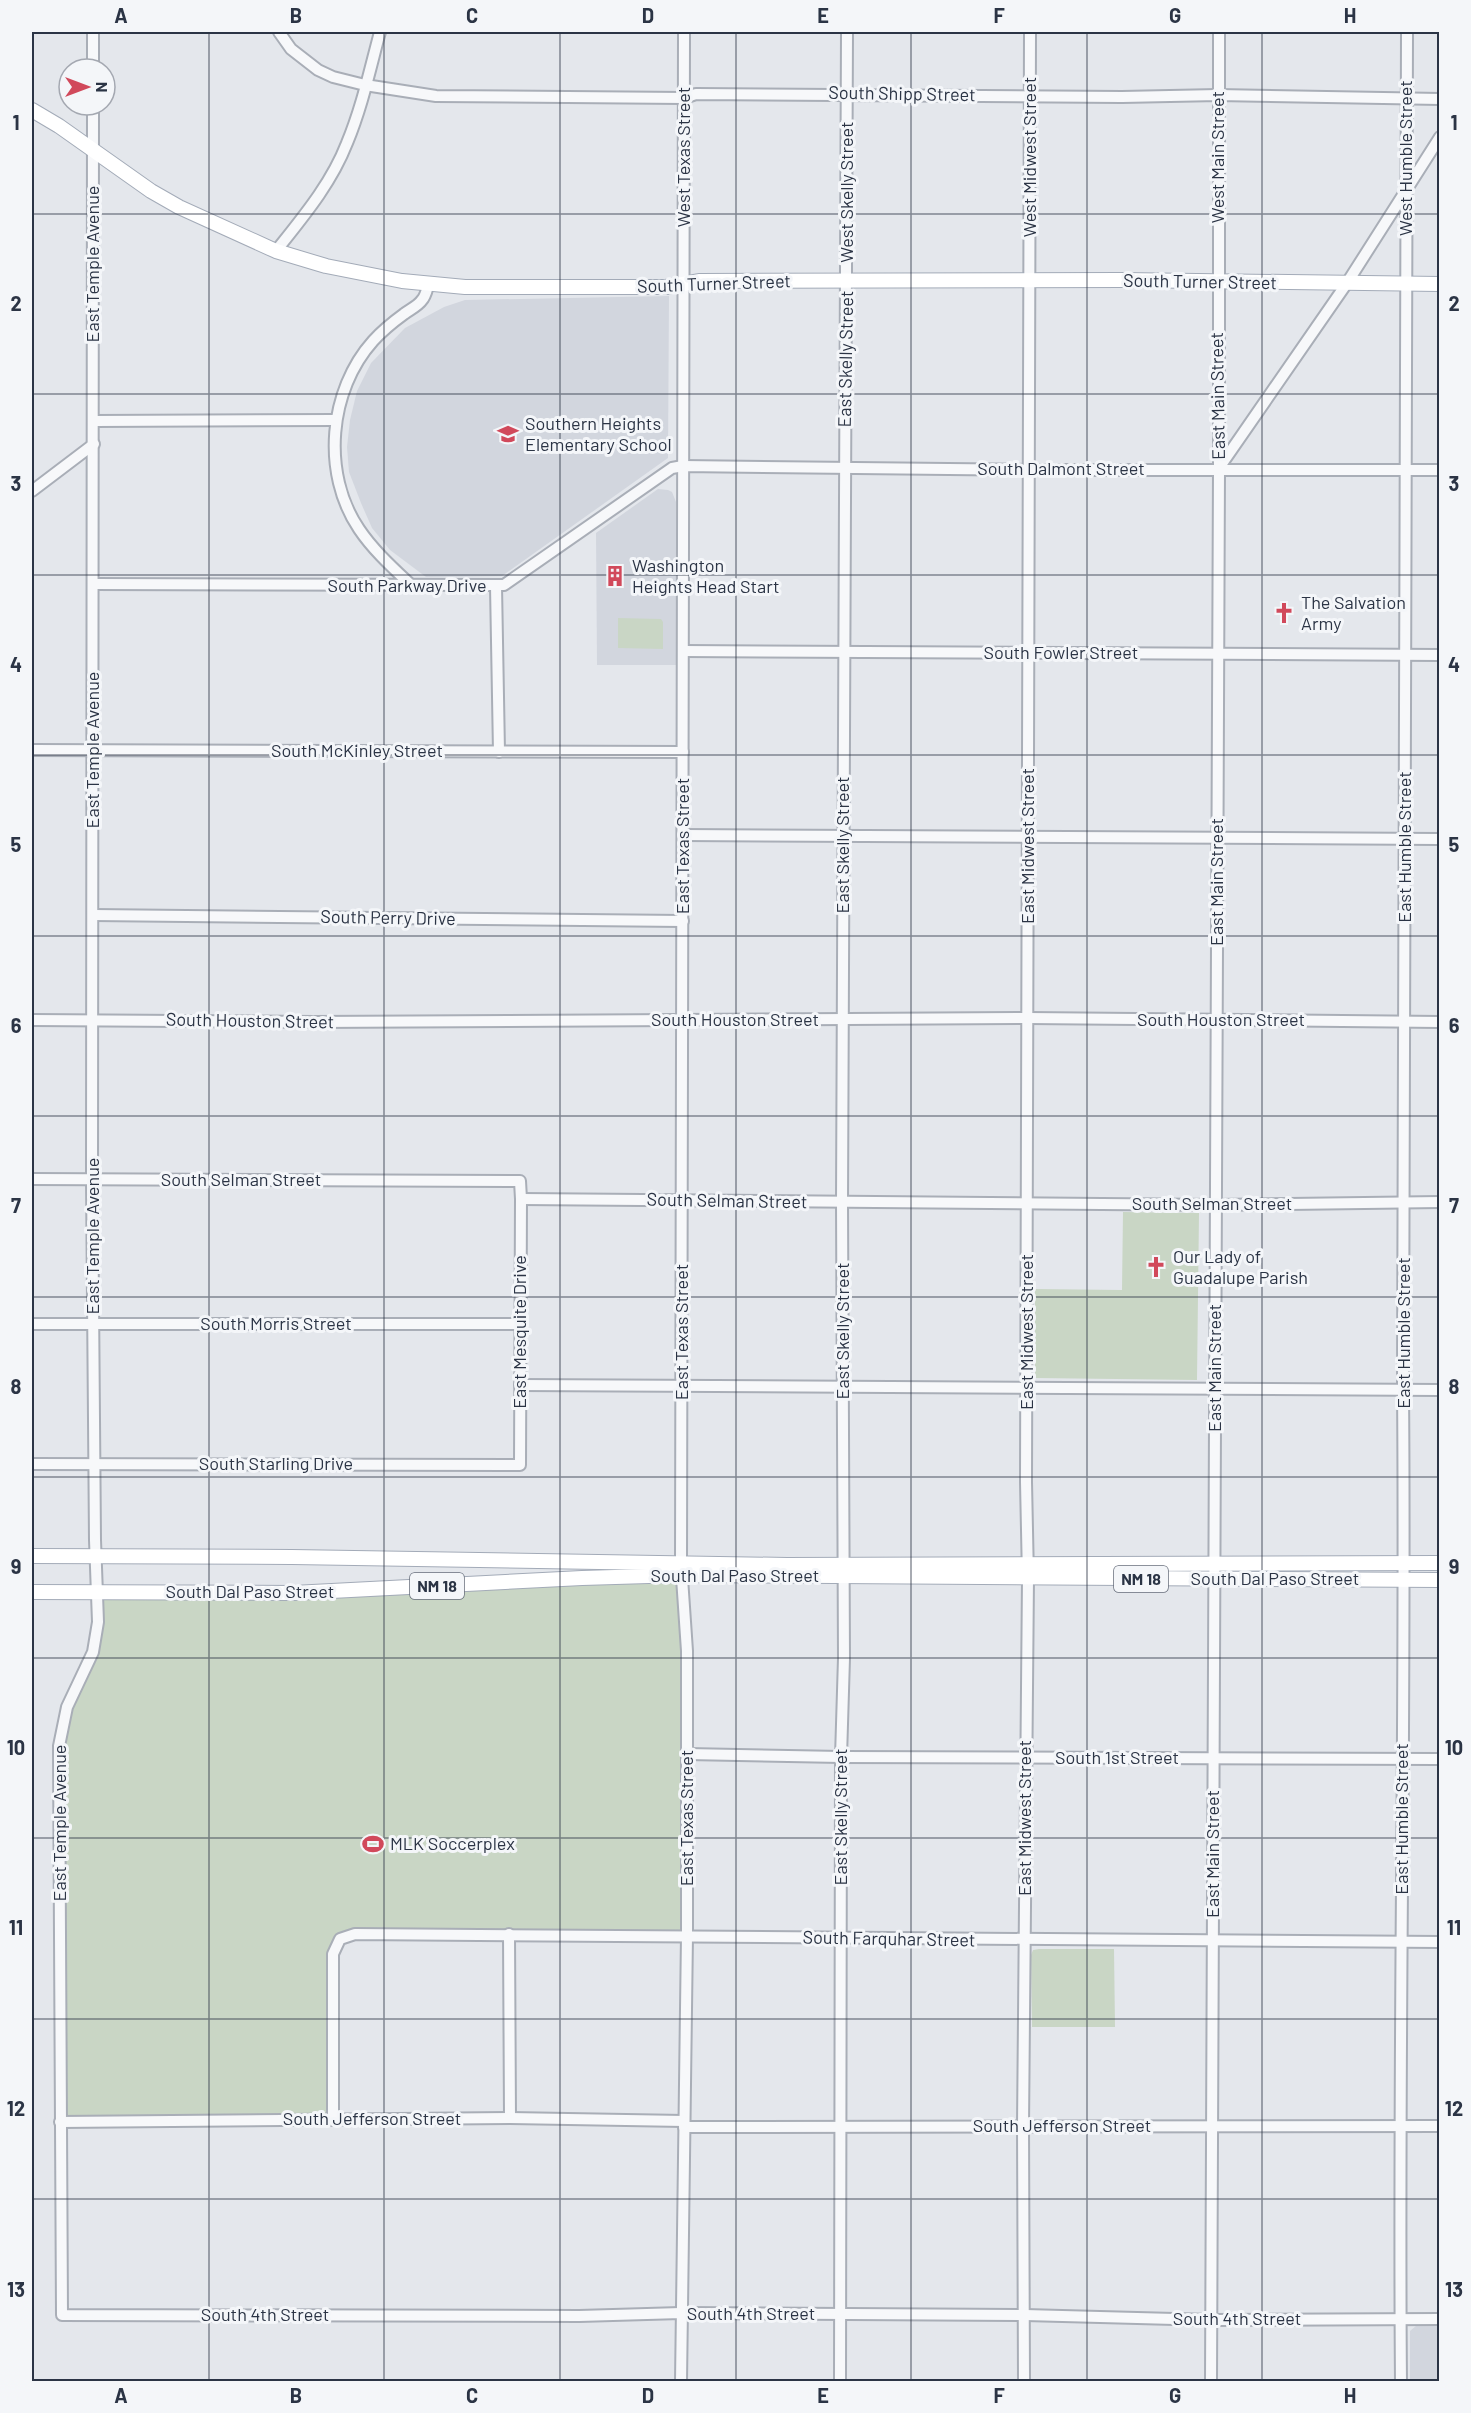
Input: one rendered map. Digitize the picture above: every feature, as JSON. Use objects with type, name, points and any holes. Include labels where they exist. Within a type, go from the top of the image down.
[{"type":"main road","name":"South Turner Street","points":[[32,110],[179,207],[276,251],[364,274],[402,281],[465,287],[666,287],[700,281],[1123,280],[1217,283],[1440,284]]},
{"type":"main road","name":"South Dal Paso Street","points":[[32,1556],[281,1557],[681,1569],[843,1570],[1028,1578],[1440,1580]]},
{"type":"main road","name":"South Dal Paso Street","points":[[843,1570],[1028,1563],[1440,1563]]},
{"type":"main road","name":"South Dal Paso Street","points":[[32,1592],[293,1593],[582,1578],[681,1569]]},
{"type":"street","points":[[93,32],[93,57]]},
{"type":"street","name":"South Shipp Street","points":[[279,32],[291,49],[318,70],[333,77],[366,85],[436,96],[684,98],[696,94],[1218,95],[1440,99]]},
{"type":"street","points":[[276,251],[321,193],[347,144],[380,32]]},
{"type":"street","name":"West Texas Street","points":[[684,32],[685,283]]},
{"type":"street","name":"West Skelly Street","points":[[847,32],[847,281]]},
{"type":"street","name":"West Midwest Street","points":[[1030,32],[1030,282]]},
{"type":"street","name":"West Main Street","points":[[1217,283],[1219,32]]},
{"type":"street","name":"West Humble Street","points":[[1406,284],[1407,32]]},
{"type":"street","name":"East Temple Avenue","points":[[62,2314],[58,1746],[67,1707],[93,1652],[98,1622],[95,1556],[92,1179],[93,117]]},
{"type":"street","points":[[1219,469],[1347,284],[1440,136]]},
{"type":"street","name":"East Skelly Street","points":[[840,2382],[844,1386],[843,652],[847,281]]},
{"type":"street","name":"East Midwest Street","points":[[1024,2382],[1030,282]]},
{"type":"street","name":"East Texas Street","points":[[681,2382],[687,1935],[687,1651],[681,1569],[685,283]]},
{"type":"street","name":"East Main Street","points":[[1211,2382],[1218,837],[1217,283]]},
{"type":"street","points":[[412,586],[358,528],[346,504],[337,467],[335,420],[343,394],[361,357],[383,331],[423,300],[429,284]]},
{"type":"street","name":"East Humble Street","points":[[1401,2382],[1406,284]]},
{"type":"street","points":[[94,421],[335,420]]},
{"type":"street","points":[[32,491],[94,444]]},
{"type":"street","name":"South Dalmont Street","points":[[683,466],[844,466],[1030,470],[1440,470]]},
{"type":"street","name":"South Parkway Drive","points":[[94,584],[496,586],[510,582],[672,468],[683,466]]},
{"type":"street","points":[[496,586],[499,752]]},
{"type":"street","name":"South Fowler Street","points":[[683,651],[1440,655]]},
{"type":"street","name":"South McKinley Street","points":[[32,750],[683,752]]},
{"type":"street","points":[[683,835],[1440,839]]},
{"type":"street","name":"South Perry Drive","points":[[93,915],[683,921]]},
{"type":"street","name":"South Houston Street","points":[[32,1020],[314,1022],[1028,1018],[1440,1022]]},
{"type":"street","name":"South Selman Street","points":[[32,1179],[520,1180],[521,1199],[1216,1205],[1440,1202]]},
{"type":"street","name":"East Mesquite Drive","points":[[520,1465],[521,1199]]},
{"type":"street","name":"South Morris Street","points":[[32,1324],[520,1324]]},
{"type":"street","points":[[520,1384],[1440,1390]]},
{"type":"street","name":"South Starling Drive","points":[[32,1464],[520,1465]]},
{"type":"street","name":"South 1st Street","points":[[687,1754],[841,1757],[1440,1759]]},
{"type":"street","name":"South Farquhar Street","points":[[333,2120],[333,1954],[340,1939],[355,1934],[1440,1942]]},
{"type":"street","points":[[509,1935],[510,2118]]},
{"type":"street","name":"South Jefferson Street","points":[[60,2122],[510,2118],[840,2127],[1440,2126]]},
{"type":"street","name":"South 4th Street","points":[[62,2314],[579,2316],[681,2313],[1025,2315],[1212,2320],[1440,2319]]},
{"type":"shaded area","name":"Southern Heights Elementary School","points":[[669,296],[668,458],[502,576],[426,577],[390,550],[372,528],[361,503],[349,472],[347,447],[357,391],[371,363],[405,328],[444,307],[465,300]]},
{"type":"shaded area","points":[[658,489],[672,492],[676,502],[676,665],[597,665],[596,533]]},
{"type":"shaded area","points":[[1416,2326],[1439,2326],[1439,2381],[1410,2381],[1410,2331]]},
{"type":"green space","points":[[618,618],[661,619],[663,649],[618,648]]},
{"type":"green space","points":[[1123,1212],[1199,1213],[1197,1380],[1035,1378],[1035,1289],[1122,1290]]},
{"type":"green space","name":"MLK Soccerplex","points":[[682,1575],[687,1935],[355,1934],[336,1945],[333,2115],[60,2115],[59,1738],[88,1666],[98,1592]]},
{"type":"green space","points":[[1114,1949],[1115,2027],[1032,2027],[1031,1955],[1033,1950]]},
{"type":"place","name":"Southern Heights Elementary School","points":[[508,434]]},
{"type":"place","name":"Washington Heights Head Start","points":[[615,576]]},
{"type":"place","name":"The Salvation Army","points":[[1284,613]]},
{"type":"place","name":"Our Lady of Guadalupe Parish","points":[[1156,1267]]},
{"type":"place","name":"MLK Soccerplex","points":[[373,1844]]}]
